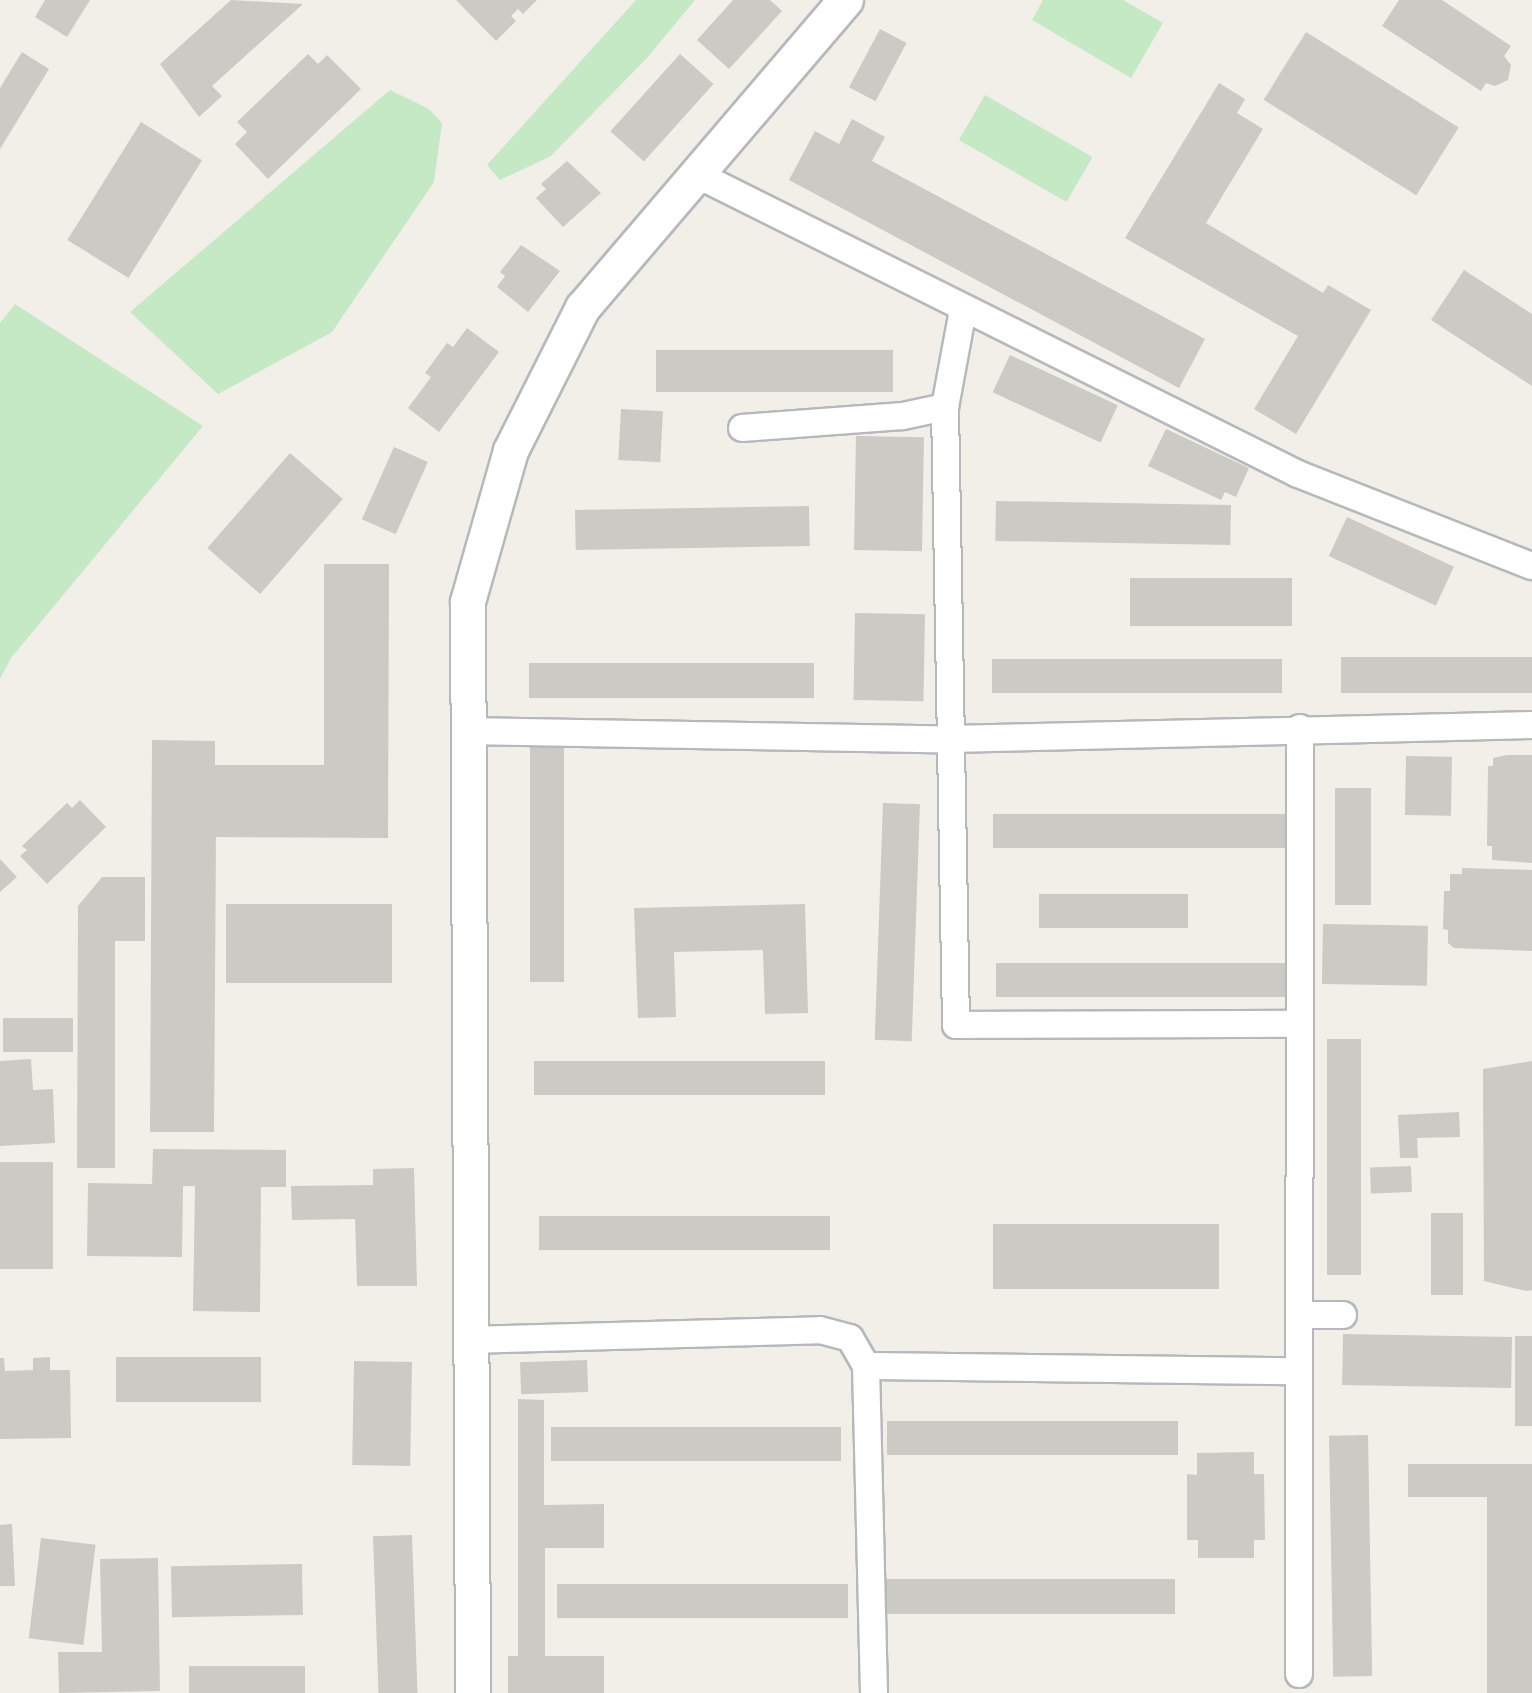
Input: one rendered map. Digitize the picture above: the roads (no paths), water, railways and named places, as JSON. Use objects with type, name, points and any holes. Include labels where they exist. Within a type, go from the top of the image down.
[{"type":"street","points":[[473,1693],[468,1340],[468,602],[511,451],[583,308],[694,173],[846,0]]},
{"type":"street","points":[[694,173],[963,310],[1298,474],[1532,566]]},
{"type":"street","points":[[963,310],[945,407],[947,739],[956,1025],[1298,1024]]},
{"type":"street","points":[[742,428],[903,416],[945,407]]},
{"type":"street","points":[[466,731],[947,739],[1300,728],[1532,725]]},
{"type":"street","points":[[1299,1674],[1300,728]]},
{"type":"street","points":[[1300,1315],[1343,1315]]},
{"type":"street","points":[[468,1340],[820,1330],[850,1338],[866,1366],[874,1693]]},
{"type":"street","points":[[866,1366],[1298,1371]]}]
